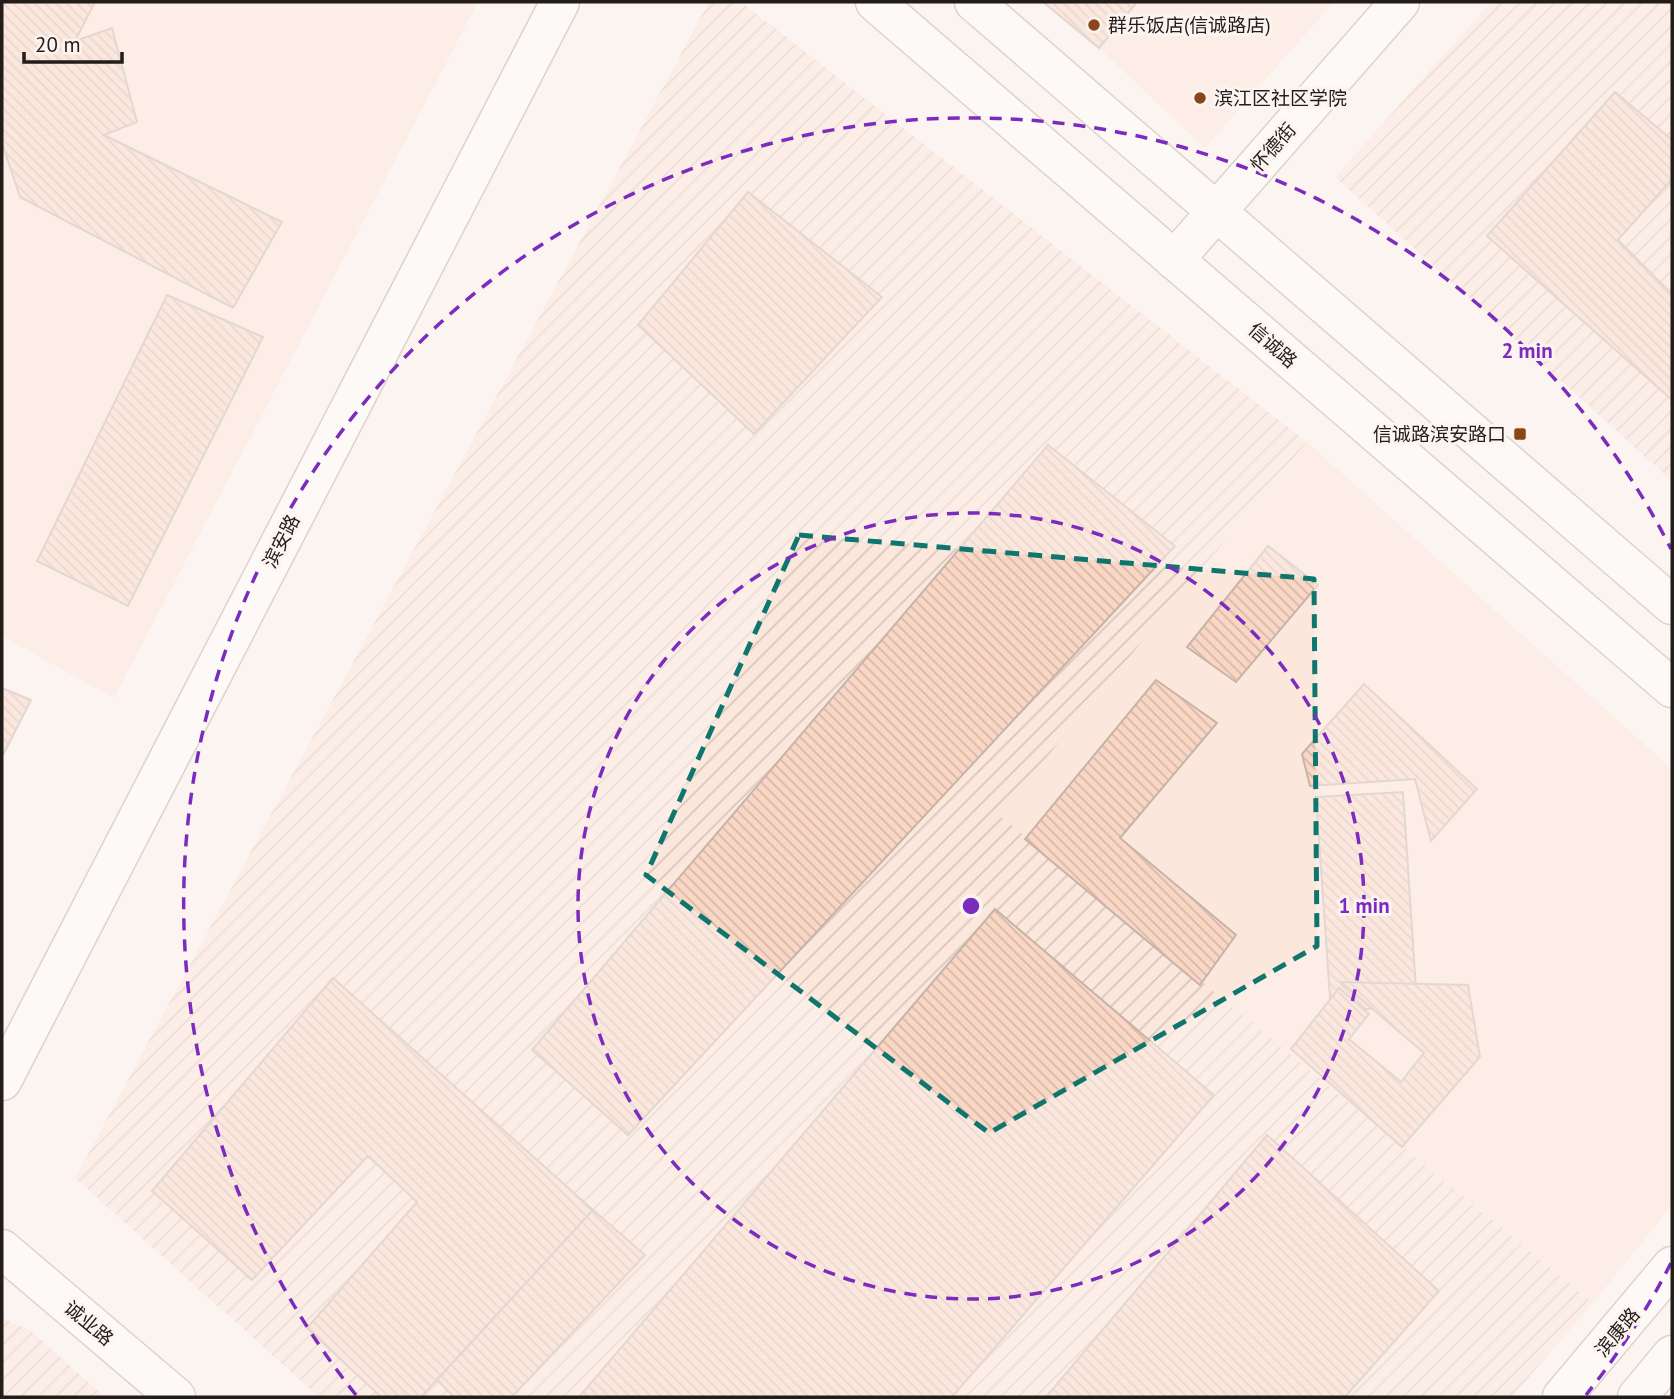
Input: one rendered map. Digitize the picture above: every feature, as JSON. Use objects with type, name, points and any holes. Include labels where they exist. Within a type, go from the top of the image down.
[{"type":"main road","name":"滨安路","points":[[2,1081],[560,2]]},
{"type":"main road","name":"信诚路","points":[[875,2],[1672,688]]},
{"type":"main road","points":[[974,2],[1672,605]]},
{"type":"main road","name":"怀德街","points":[[1174,260],[1400,2]]},
{"type":"main road","name":"诚业路","points":[[2,1250],[176,1397]]},
{"type":"main road","name":"滨康路","points":[[1562,1397],[1672,1266]]},
{"type":"main road","points":[[1637,1397],[1672,1355]]},
{"type":"highlighted area","points":[[799,535],[1314,579],[1317,946],[989,1133],[646,875]]},
{"type":"shaded area","points":[[2,2],[478,2],[114,698],[2,636]]},
{"type":"shaded area","points":[[709,2],[741,2],[1307,442],[999,815],[1593,1303],[1512,1397],[319,1397],[75,1178]]},
{"type":"shaded area","name":"滨江区社区学院","points":[[1137,2],[1334,2],[1205,148],[1099,48]]},
{"type":"shaded area","points":[[1491,2],[1672,2],[1672,481],[1335,177]]},
{"type":"shaded area","points":[[1307,442],[1672,769],[1672,1205],[1593,1303],[998,815]]},
{"type":"shaded area","points":[[2,1318],[31,1331],[105,1397],[2,1397]]},
{"type":"building","points":[[2,2],[95,2],[75,41],[112,28],[137,122],[104,135],[282,222],[233,308],[20,197],[2,143]]},
{"type":"building","name":"群乐饭店(信诚路店)","points":[[1043,2],[1137,2],[1099,48]]},
{"type":"building","points":[[1615,92],[1672,140],[1672,179],[1618,240],[1672,294],[1672,400],[1487,236]]},
{"type":"building","points":[[748,192],[882,297],[754,434],[638,325]]},
{"type":"building","points":[[167,295],[263,337],[128,606],[37,561]]},
{"type":"building","points":[[1048,445],[1175,546],[628,1135],[532,1050]]},
{"type":"building","points":[[1268,546],[1318,585],[1236,682],[1187,647]]},
{"type":"building","points":[[1156,680],[1217,723],[1120,838],[1236,935],[1200,985],[1025,839]]},
{"type":"building","points":[[1364,684],[1477,789],[1431,841],[1415,779],[1310,786],[1302,754]]},
{"type":"building","points":[[2,688],[31,700],[2,757]]},
{"type":"building","points":[[1403,792],[1417,1005],[1331,1012],[1316,797]]},
{"type":"building","points":[[995,909],[1214,1095],[952,1397],[579,1397]]},
{"type":"building","points":[[333,978],[593,1210],[421,1397],[381,1397],[307,1328],[417,1202],[368,1156],[252,1280],[152,1191]]},
{"type":"building","points":[[1341,982],[1468,985],[1480,1057],[1402,1147],[1291,1049],[1339,988],[1369,1014],[1349,1039],[1401,1082],[1424,1053]]},
{"type":"building","points":[[1267,1135],[1439,1291],[1345,1397],[1046,1397]]},
{"type":"building","points":[[593,1210],[645,1255],[512,1397],[454,1397],[437,1380]]},
{"type":"place","name":"群乐饭店(信诚路店)","points":[[1094,25]]},
{"type":"place","name":"滨江区社区学院","points":[[1200,98]]},
{"type":"place","name":"信诚路滨安路口","points":[[1520,434]]}]
